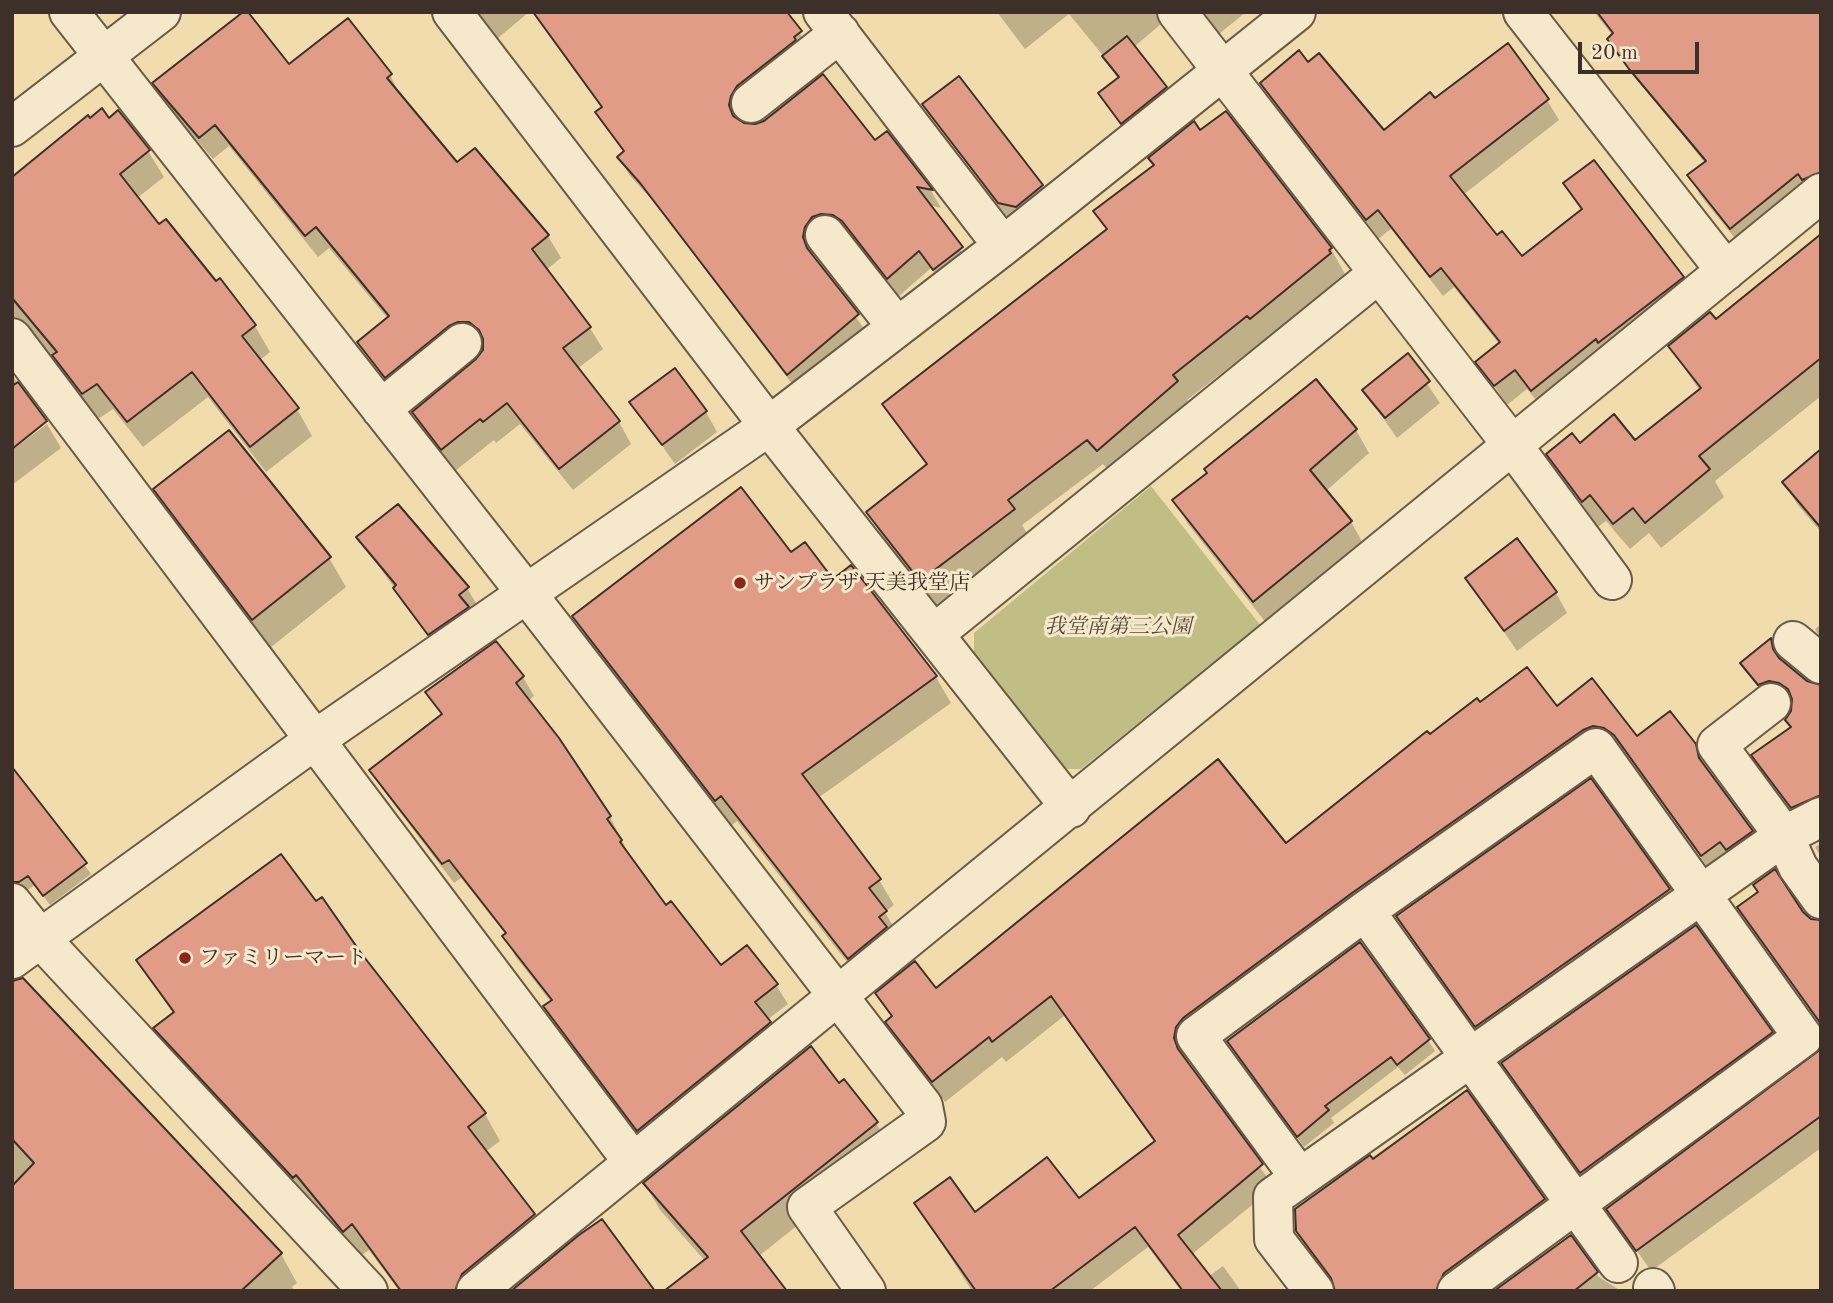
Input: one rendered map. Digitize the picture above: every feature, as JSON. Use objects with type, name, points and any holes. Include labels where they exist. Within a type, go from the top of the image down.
[{"type":"street","points":[[69,12],[527,594],[923,1106],[926,1122],[807,1207],[866,1291]]},
{"type":"street","points":[[12,127],[161,12]]},
{"type":"street","points":[[453,12],[769,426],[1071,808]]},
{"type":"street","points":[[1177,12],[1513,446],[1612,580]]},
{"type":"street","points":[[26,948],[316,739],[769,426],[1003,246],[1296,12]]},
{"type":"street","points":[[1523,12],[1726,271]]},
{"type":"street","points":[[751,103],[832,23],[1003,246]]},
{"type":"street","points":[[476,1291],[836,996],[1071,808],[1821,193]]},
{"type":"street","points":[[824,234],[897,327]]},
{"type":"street","points":[[934,635],[1379,273]]},
{"type":"street","points":[[12,338],[633,1162]]},
{"type":"street","points":[[381,409],[462,343]]},
{"type":"street","points":[[1771,703],[1717,746],[1784,836],[1798,867],[1821,899]]},
{"type":"street","points":[[1300,1178],[1196,1036],[1365,911],[1596,748],[1803,1037],[1457,1291]]},
{"type":"street","points":[[1314,1291],[1274,1239],[1273,1197],[1784,836],[1821,817]]},
{"type":"street","points":[[12,903],[26,948],[368,1291]]},
{"type":"street","points":[[1365,911],[1618,1263]]},
{"type":"green space","name":"我堂南第三公園","points":[[1151,486],[1260,625],[1081,769],[1061,769],[974,657],[974,633]]},
{"type":"building","points":[[243,12],[248,12],[289,64],[348,18],[392,74],[387,78],[457,162],[475,148],[549,235],[532,249],[591,327],[563,348],[620,421],[559,469],[507,403],[483,422],[480,419],[441,450],[412,412],[476,359],[483,350],[483,339],[479,330],[469,322],[458,322],[449,326],[385,378],[357,342],[389,316],[316,227],[305,236],[215,125],[199,138],[152,83]]},
{"type":"building","points":[[533,12],[787,12],[802,31],[794,37],[796,40],[737,86],[729,105],[733,116],[744,123],[764,121],[823,74],[875,140],[887,131],[933,190],[917,187],[963,247],[933,270],[919,251],[887,279],[842,221],[833,215],[821,214],[812,217],[805,227],[803,237],[807,248],[859,314],[787,375],[640,183],[617,157],[624,151],[595,112],[602,107]]},
{"type":"building","points":[[1597,12],[1821,12],[1821,172],[1802,180],[1798,174],[1730,229],[1687,175],[1706,161],[1607,39],[1613,33]]},
{"type":"building","points":[[1127,36],[1167,87],[1121,124],[1098,93],[1119,77],[1102,56]]},
{"type":"building","points":[[1508,43],[1549,99],[1450,176],[1497,235],[1502,231],[1522,256],[1582,209],[1563,183],[1594,160],[1684,277],[1598,343],[1596,339],[1531,391],[1515,370],[1494,386],[1475,362],[1500,342],[1441,268],[1430,277],[1378,210],[1366,220],[1260,83],[1299,50],[1308,62],[1319,53],[1384,130],[1430,92],[1435,98]]},
{"type":"building","points":[[959,76],[1043,185],[1016,207],[998,203],[922,104]]},
{"type":"building","points":[[102,108],[109,118],[118,110],[150,150],[120,174],[159,224],[166,219],[216,281],[220,278],[256,325],[242,336],[299,408],[250,447],[192,372],[127,422],[97,384],[82,394],[52,355],[57,352],[12,298],[12,177],[88,115],[90,118]]},
{"type":"building","points":[[1226,111],[1332,248],[1329,250],[1331,253],[1250,319],[1247,316],[1173,375],[1178,381],[1097,451],[1087,440],[1008,500],[1015,509],[920,581],[866,512],[927,464],[882,404],[1107,229],[1093,211],[1154,165],[1148,158],[1194,121],[1200,130]]},
{"type":"building","points":[[1821,234],[1821,358],[1699,456],[1710,469],[1645,523],[1633,508],[1613,524],[1590,495],[1582,502],[1546,454],[1572,433],[1580,443],[1614,414],[1635,440],[1701,388],[1668,346],[1710,312],[1716,319]]},
{"type":"building","points":[[1408,353],[1430,381],[1385,418],[1362,390]]},
{"type":"building","points":[[675,368],[707,411],[662,445],[629,402]]},
{"type":"building","points":[[1316,379],[1357,429],[1310,470],[1352,521],[1253,602],[1172,500],[1207,473],[1204,469]]},
{"type":"building","points":[[18,382],[47,421],[12,449],[12,386]]},
{"type":"building","points":[[229,430],[331,557],[252,620],[153,489]]},
{"type":"building","points":[[1821,449],[1821,528],[1782,482]]},
{"type":"building","points":[[741,487],[791,552],[805,542],[833,579],[851,565],[937,676],[802,774],[881,879],[869,888],[887,911],[879,917],[887,927],[848,959],[721,796],[715,801],[572,616]]},
{"type":"building","points":[[398,504],[469,587],[459,595],[469,607],[428,635],[393,588],[396,585],[356,537]]},
{"type":"building","points":[[1517,538],[1557,592],[1504,631],[1465,578]]},
{"type":"building","points":[[1771,638],[1773,649],[1779,658],[1807,681],[1821,685],[1821,795],[1791,808],[1751,755],[1791,727],[1785,720],[1791,711],[1792,699],[1788,689],[1779,683],[1769,681],[1758,685],[1740,663]]},
{"type":"building","points":[[496,641],[524,676],[516,683],[559,738],[611,816],[607,819],[622,840],[620,842],[666,905],[671,901],[721,965],[747,945],[778,984],[755,1002],[771,1022],[637,1131],[543,1006],[552,1000],[502,936],[506,933],[449,860],[442,864],[369,770],[442,714],[425,692]]},
{"type":"building","points":[[1527,667],[1557,706],[1592,678],[1637,736],[1670,711],[1696,744],[1699,758],[1753,831],[1726,850],[1720,842],[1701,856],[1614,735],[1604,728],[1593,726],[1583,730],[1352,893],[1183,1018],[1176,1027],[1174,1038],[1178,1049],[1263,1164],[1178,1235],[1222,1291],[1183,1291],[1135,1227],[1050,1291],[976,1291],[914,1203],[950,1177],[975,1212],[1047,1157],[1079,1198],[1155,1141],[1051,996],[992,1042],[989,1037],[932,1082],[885,1022],[892,1016],[875,993],[915,961],[936,988],[1218,759],[1286,843],[1427,731],[1430,734],[1477,698],[1480,702]]},
{"type":"building","points":[[12,767],[87,863],[43,896],[28,876],[19,882],[12,882]]},
{"type":"building","points":[[1591,778],[1670,889],[1475,1027],[1396,916]]},
{"type":"building","points":[[281,854],[316,901],[322,897],[361,953],[486,1113],[468,1127],[535,1214],[462,1274],[455,1291],[401,1291],[352,1224],[343,1232],[296,1175],[293,1178],[153,1028],[174,1012],[136,960]]},
{"type":"building","points":[[1775,869],[1803,912],[1811,919],[1821,920],[1821,1024],[1737,907],[1758,892],[1753,885]]},
{"type":"building","points":[[1696,925],[1773,1032],[1580,1173],[1501,1063]]},
{"type":"building","points":[[1360,942],[1430,1039],[1397,1065],[1391,1057],[1325,1106],[1329,1110],[1297,1137],[1227,1041]]},
{"type":"building","points":[[23,978],[282,1253],[241,1291],[12,1291],[12,1186],[34,1163],[12,1139],[12,981]]},
{"type":"building","points":[[811,1046],[839,1083],[844,1079],[878,1122],[741,1231],[787,1291],[664,1291],[708,1257],[643,1183]]},
{"type":"building","points":[[1821,1049],[1821,1116],[1636,1251],[1606,1209]]},
{"type":"building","points":[[1467,1090],[1545,1199],[1444,1273],[1436,1291],[1335,1291],[1331,1278],[1296,1231],[1295,1209],[1370,1155],[1373,1159]]},
{"type":"building","points":[[602,1219],[655,1291],[511,1291],[579,1235]]},
{"type":"building","points":[[1571,1235],[1598,1272],[1574,1291],[1494,1291]]},
{"type":"place","name":"サンプラザ 天美我堂店","points":[[740,583]]},
{"type":"place","name":"ファミリーマート","points":[[185,958]]}]
